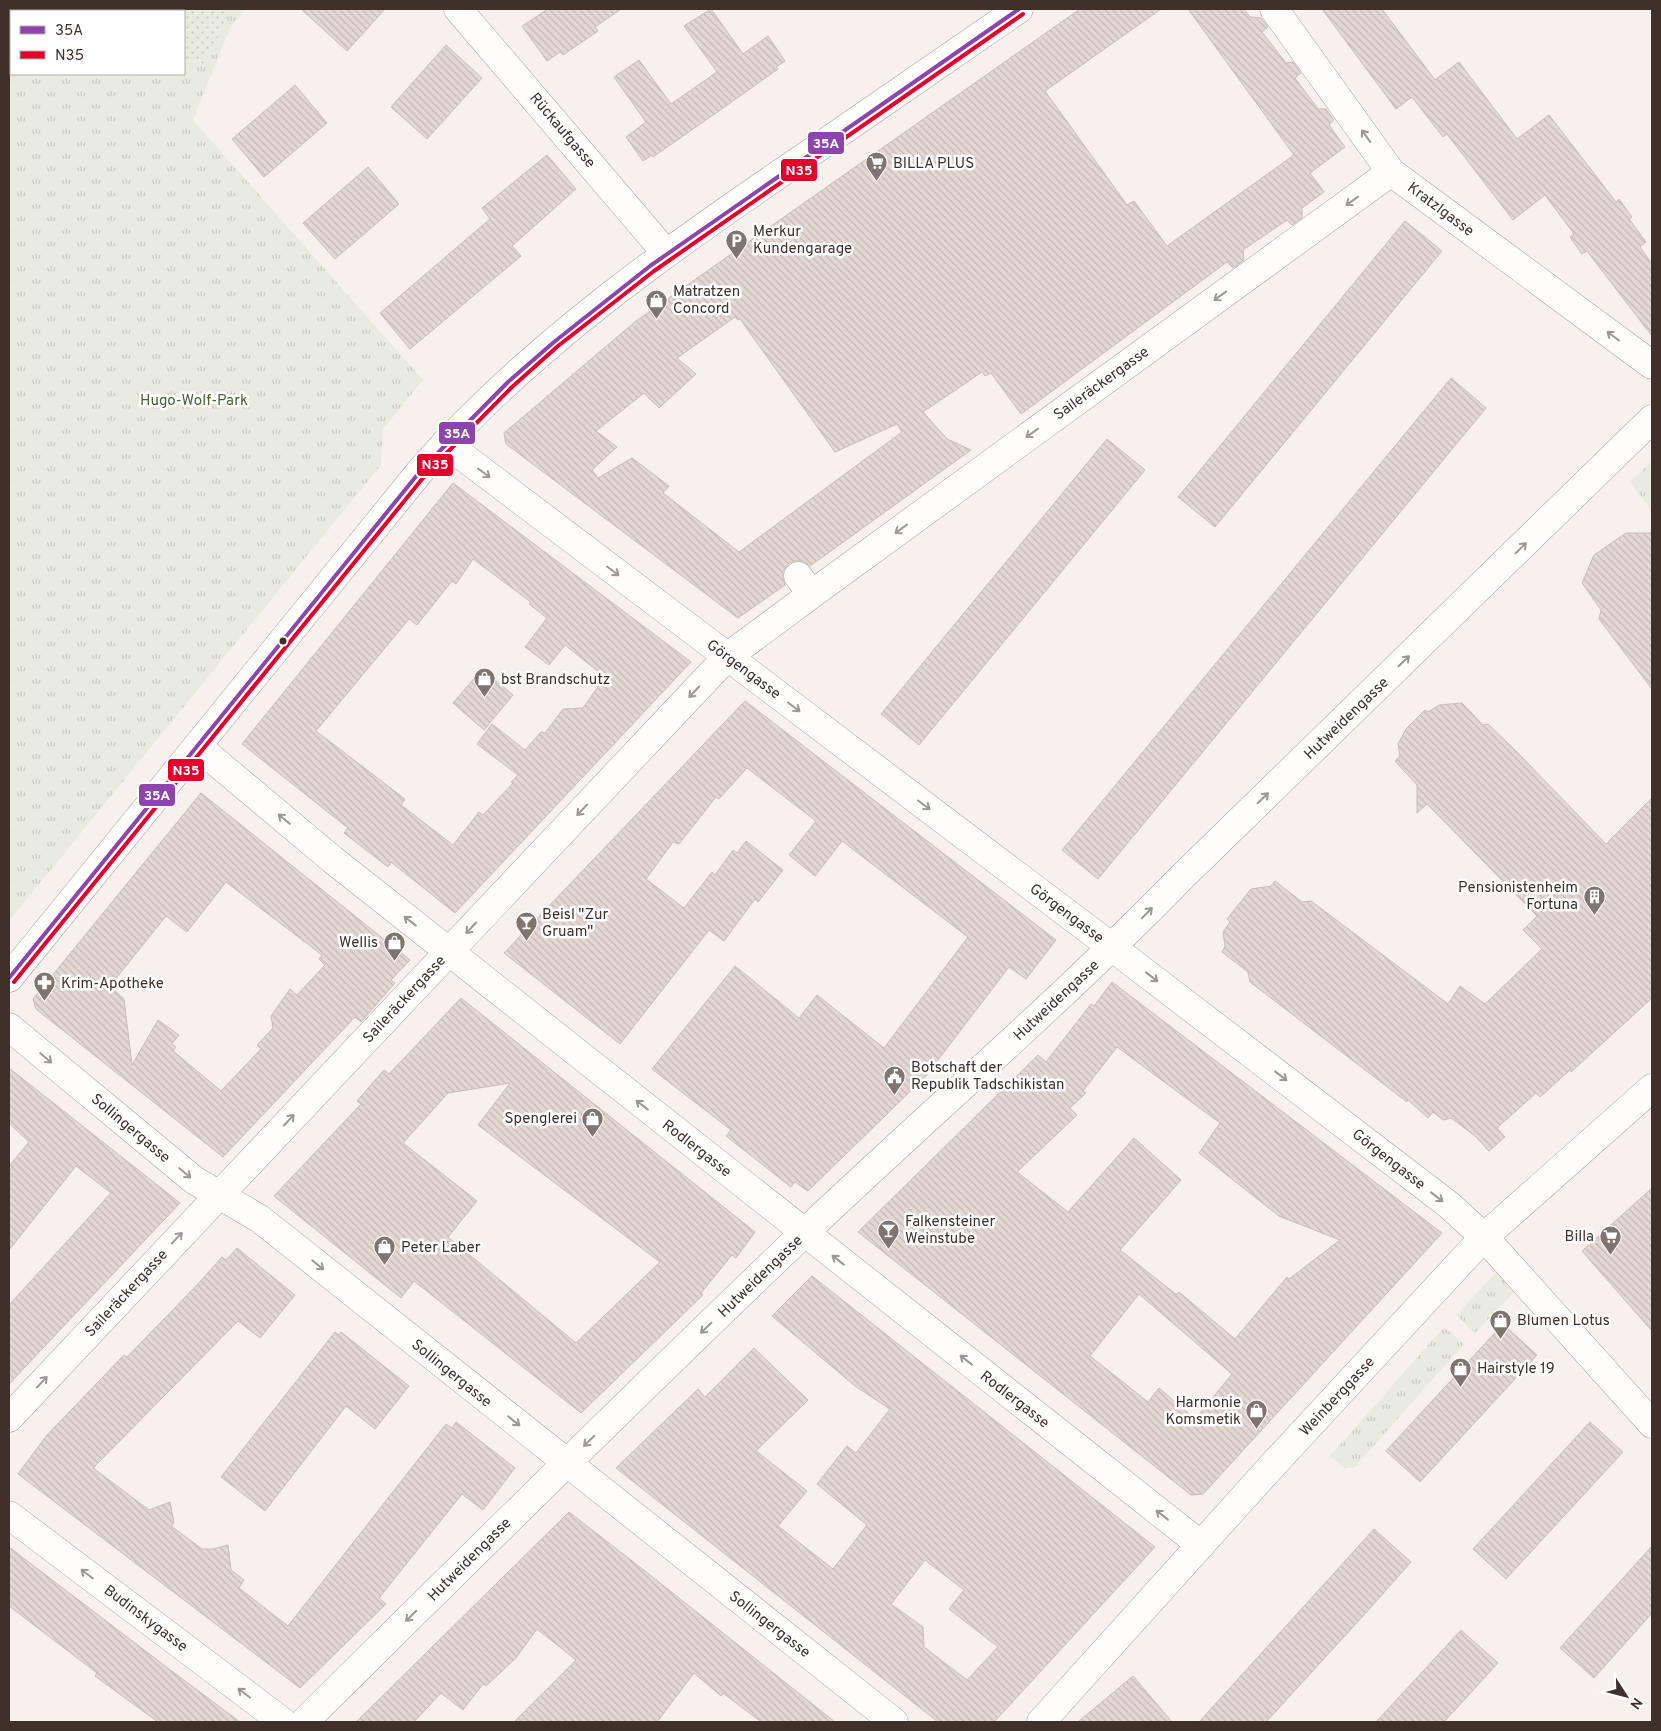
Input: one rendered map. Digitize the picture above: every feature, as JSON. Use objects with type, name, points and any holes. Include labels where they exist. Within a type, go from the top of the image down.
[{"type":"street","name":"Rückaufgasse","points":[[458,9],[666,253]]},
{"type":"street","points":[[9,978],[445,443],[484,404],[561,338],[666,253],[1019,9]]},
{"type":"street","name":"Kratzlgasse","points":[[1274,9],[1392,172],[1652,366]]},
{"type":"street","name":"Saileräckergasse","points":[[9,1418],[727,657],[805,585],[1392,172]]},
{"type":"street","name":"Hutweidengasse","points":[[304,1722],[566,1463],[804,1233],[1113,948],[1181,878],[1652,419]]},
{"type":"street","name":"Görgengasse","points":[[445,443],[1113,948],[1449,1205],[1484,1237],[1652,1424]]},
{"type":"street","name":"Rodlergasse","points":[[197,746],[332,860],[1201,1545]]},
{"type":"street","name":"Sollingergasse","points":[[9,1027],[194,1180],[260,1220],[894,1722]]},
{"type":"street","name":"Weinberggasse","points":[[1041,1722],[1484,1237],[1652,1088]]},
{"type":"street","name":"Budinskygasse","points":[[9,1515],[283,1722]]},
{"type":"green space","name":"Hugo-Wolf-Park","points":[[9,9],[246,9],[230,28],[193,120],[423,380],[383,429],[381,465],[9,921]]},
{"type":"green space","points":[[233,9],[203,64],[185,57],[185,10],[151,10]]},
{"type":"green space","points":[[1652,461],[1652,511],[1630,482]]},
{"type":"green space","points":[[1501,1267],[1520,1286],[1475,1333],[1456,1315]]},
{"type":"green space","points":[[1444,1327],[1464,1344],[1354,1468],[1344,1468],[1330,1456]]},
{"type":"building","points":[[301,9],[385,9],[347,51]]},
{"type":"building","points":[[548,9],[621,9],[595,27],[598,31],[563,55],[560,52],[547,61],[522,26]]},
{"type":"building","points":[[711,9],[743,54],[768,36],[785,61],[776,67],[778,69],[716,113],[653,157],[652,155],[643,161],[626,137],[646,122],[614,77],[639,60],[671,104],[717,72],[684,26]]},
{"type":"building","points":[[1080,9],[1161,9],[1045,91],[1127,205],[1134,201],[1167,246],[1294,155],[1188,9],[1244,9],[1250,17],[1261,18],[1268,27],[1262,32],[1286,63],[1293,62],[1301,73],[1295,78],[1318,109],[1326,109],[1334,120],[1329,125],[1345,147],[1310,173],[1324,192],[1302,208],[1302,218],[1292,225],[1287,220],[1243,250],[1244,260],[1233,268],[1227,262],[1021,414],[991,373],[985,376],[982,372],[923,412],[947,439],[971,450],[810,566],[803,561],[789,563],[783,571],[785,585],[738,618],[506,444],[504,433],[636,321]],"holes":[[[735,317],[738,320],[740,319],[835,452],[897,424],[902,432],[739,552],[663,493],[669,486],[632,458],[598,478],[592,470],[617,447],[596,431],[644,393],[659,408],[696,374],[677,358]]]},
{"type":"building","points":[[1322,9],[1382,9],[1435,80],[1459,62],[1517,139],[1549,115],[1616,202],[1619,199],[1632,217],[1629,219],[1646,242],[1640,247],[1652,264],[1652,336],[1587,251],[1582,254],[1570,237],[1574,234],[1545,195],[1513,220],[1447,134],[1443,137],[1412,97],[1396,109]]},
{"type":"building","points":[[446,45],[482,78],[427,139],[391,107]]},
{"type":"building","points":[[295,85],[327,123],[264,177],[232,139]]},
{"type":"building","points":[[547,155],[576,189],[512,246],[521,256],[410,349],[380,313],[490,219],[482,208]]},
{"type":"building","points":[[368,167],[399,204],[335,259],[303,223]]},
{"type":"building","points":[[1405,221],[1442,251],[1215,527],[1178,497]]},
{"type":"building","points":[[1451,378],[1486,408],[1098,879],[1062,850]]},
{"type":"building","points":[[1107,439],[1145,470],[919,745],[881,714]]},
{"type":"building","points":[[453,483],[691,662],[455,913],[391,862],[388,867],[344,833],[348,828],[242,744]],"holes":[[[473,559],[531,602],[529,604],[547,618],[525,647],[549,665],[565,645],[605,677],[583,708],[563,709],[545,733],[541,732],[525,750],[492,724],[477,744],[518,775],[511,782],[513,783],[483,815],[479,812],[453,845],[401,805],[405,799],[316,731],[409,619],[417,625],[452,581],[456,584]]]},
{"type":"building","points":[[1626,533],[1652,533],[1652,689],[1599,619],[1601,610],[1582,583],[1594,555]]},
{"type":"building","points":[[482,669],[513,695],[484,730],[453,703]]},
{"type":"building","points":[[745,701],[1056,940],[1026,979],[1009,967],[925,1077],[808,1191],[795,1182],[791,1187],[726,1136],[731,1130],[652,1069],[735,966],[799,1018],[817,995],[884,1048],[968,937],[842,841],[815,876],[789,855],[816,821],[747,768],[719,799],[716,797],[679,844],[673,842],[646,879],[684,908],[712,872],[715,875],[733,850],[737,853],[746,841],[783,870],[758,902],[755,899],[724,941],[709,930],[620,1044],[504,953]]},
{"type":"building","name":"Pensionistenheim Fortuna","points":[[1462,703],[1483,725],[1488,724],[1516,751],[1606,844],[1652,798],[1652,998],[1571,1072],[1570,1070],[1540,1097],[1536,1093],[1497,1128],[1505,1137],[1489,1151],[1475,1136],[1451,1118],[1443,1120],[1433,1112],[1428,1118],[1408,1100],[1407,1102],[1250,982],[1248,972],[1222,952],[1225,946],[1223,932],[1230,922],[1227,919],[1251,889],[1271,886],[1275,881],[1302,902],[1311,901],[1448,1004],[1460,986],[1485,1004],[1542,949],[1523,930],[1537,916],[1427,804],[1417,813],[1417,785],[1395,761],[1400,756],[1398,744],[1406,729],[1425,710],[1428,712],[1439,705]]},
{"type":"building","points":[[201,793],[410,960],[391,980],[395,983],[361,1022],[355,1017],[223,1157],[36,1009],[33,999]],"holes":[[[226,882],[322,955],[319,959],[325,965],[297,995],[290,989],[271,1016],[273,1028],[257,1045],[261,1049],[221,1091],[173,1051],[176,1047],[172,1044],[179,1035],[158,1020],[132,1065],[124,999],[110,986],[166,916],[187,932]]]},
{"type":"building","points":[[1112,982],[1442,1233],[1203,1494],[1191,1495],[858,1232],[1038,1055],[1046,1062],[1091,1004],[1094,1006]],"holes":[[[1117,1047],[1220,1123],[1199,1153],[1279,1216],[1340,1240],[1289,1279],[1287,1277],[1235,1339],[1179,1292],[1177,1295],[1120,1250],[1181,1180],[1134,1138],[1068,1212],[1017,1172],[1077,1115],[1070,1108],[1086,1093],[1083,1091]],[[1139,1294],[1232,1374],[1195,1419],[1159,1388],[1148,1402],[1090,1356]]]},
{"type":"building","points":[[461,998],[755,1232],[736,1258],[732,1255],[701,1293],[703,1295],[581,1413],[414,1281],[401,1298],[274,1196],[361,1104],[357,1101],[384,1070],[389,1074]],"holes":[[[510,1083],[478,1125],[660,1262],[576,1343],[448,1237],[477,1201],[403,1143],[448,1093]]]},
{"type":"building","points":[[9,1068],[180,1203],[9,1384],[9,1305],[111,1193],[76,1166],[9,1250],[9,1166],[29,1142],[9,1123]]},
{"type":"building","points":[[1652,1188],[1652,1331],[1582,1251]]},
{"type":"building","points":[[237,1248],[295,1295],[260,1338],[238,1321],[93,1468],[149,1510],[170,1502],[174,1523],[171,1526],[202,1549],[213,1549],[228,1545],[231,1570],[244,1580],[239,1588],[288,1626],[446,1424],[452,1428],[456,1422],[515,1468],[483,1510],[462,1494],[379,1598],[386,1604],[300,1688],[18,1474],[47,1435],[124,1355],[127,1357],[222,1257],[226,1260]]},
{"type":"building","points":[[812,1276],[1155,1547],[994,1722],[938,1722],[616,1468],[698,1389],[705,1397],[754,1348],[808,1400],[756,1451],[807,1491],[778,1526],[833,1569],[867,1525],[817,1484],[847,1446],[856,1453],[890,1409],[855,1386],[772,1316]],"holes":[[[925,1560],[964,1590],[949,1609],[998,1647],[967,1680],[924,1647],[923,1627],[891,1604]]]},
{"type":"building","points":[[1503,1324],[1537,1355],[1420,1482],[1386,1451]]},
{"type":"building","points":[[335,1332],[339,1335],[341,1332],[409,1386],[375,1429],[346,1406],[265,1511],[221,1477]]},
{"type":"building","points":[[1590,1422],[1623,1452],[1506,1579],[1473,1549]]},
{"type":"building","points":[[569,1512],[835,1722],[761,1722],[723,1693],[721,1696],[694,1673],[657,1722],[514,1722],[576,1660],[537,1629],[516,1658],[486,1686],[483,1684],[463,1710],[441,1693],[414,1722],[356,1722]]},
{"type":"building","points":[[1374,1529],[1411,1562],[1364,1615],[1266,1722],[1199,1722]]},
{"type":"building","points":[[1652,1546],[1652,1613],[1594,1678],[1560,1648]]},
{"type":"building","points":[[9,1547],[240,1722],[158,1722],[95,1676],[97,1673],[9,1606]]},
{"type":"building","points":[[1461,1630],[1498,1663],[1444,1722],[1376,1722]]},
{"type":"building","points":[[1133,1676],[1172,1722],[1078,1722]]},
{"type":"transit line","name":"35A","points":[[9,978],[422,469],[508,382],[554,342],[650,266],[1019,9]]},
{"type":"transit line","name":"N35","points":[[14,982],[427,473],[512,387],[558,346],[654,271],[1023,14]]},
{"type":"place","name":"BILLA PLUS","points":[[877,182]]},
{"type":"place","name":"Merkur Kundengarage","points":[[737,259]]},
{"type":"place","name":"Matratzen Concord","points":[[657,319]]},
{"type":"place","name":"bst Brandschutz","points":[[485,698]]},
{"type":"place","name":"Pensionistenheim Fortuna","points":[[1594,915]]},
{"type":"place","name":"Beisl \"Zur Gruam\"","points":[[526,942]]},
{"type":"place","name":"Wellis","points":[[394,961]]},
{"type":"place","name":"Krim-Apotheke","points":[[45,1002]]},
{"type":"place","name":"Botschaft der Republik Tadschikistan","points":[[895,1095]]},
{"type":"place","name":"Spenglerei","points":[[593,1137]]},
{"type":"place","name":"Falkensteiner Weinstube","points":[[889,1249]]},
{"type":"place","name":"Billa","points":[[1610,1255]]},
{"type":"place","name":"Peter Laber","points":[[385,1266]]},
{"type":"place","name":"Blumen Lotus","points":[[1501,1339]]},
{"type":"place","name":"Hairstyle 19","points":[[1461,1387]]},
{"type":"place","name":"Harmonie Komsmetik","points":[[1257,1430]]}]
